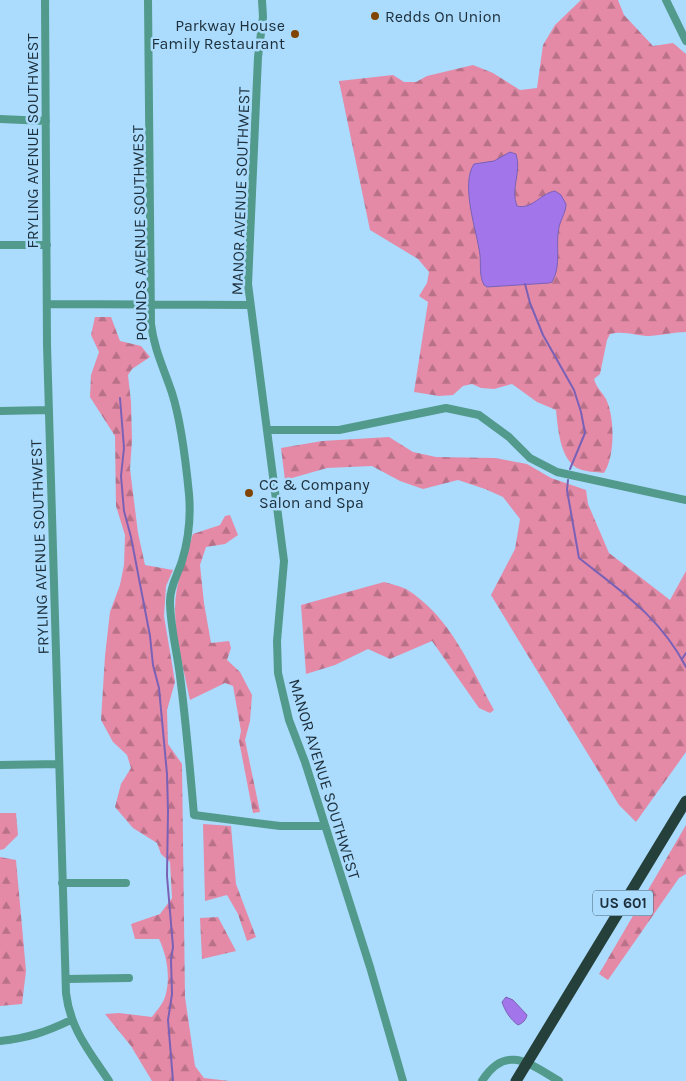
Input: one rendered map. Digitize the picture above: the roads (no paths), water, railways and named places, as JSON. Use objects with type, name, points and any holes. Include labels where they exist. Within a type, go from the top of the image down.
[{"type":"highway","name":"US 601","points":[[516,1081],[686,801]]},
{"type":"street","name":"FRYLING AVENUE SOUTHWEST","points":[[45,0],[49,410],[66,979],[68,1008],[71,1020],[79,1037],[109,1081]]},
{"type":"street","name":"POUNDS AVENUE SOUTHWEST","points":[[148,0],[152,337],[172,393],[177,414],[190,510],[188,537],[182,562],[170,595],[170,603],[172,632],[180,673],[189,748],[194,815],[280,826],[325,826]]},
{"type":"street","name":"MANOR AVENUE SOUTHWEST","points":[[262,0],[263,17],[258,65],[248,284],[284,561],[277,641],[278,673],[289,720],[370,968],[403,1081]]},
{"type":"street","points":[[666,0],[686,41]]},
{"type":"street","points":[[0,119],[46,120]]},
{"type":"street","points":[[0,245],[47,246]]},
{"type":"street","points":[[47,304],[250,305]]},
{"type":"street","points":[[268,430],[339,430],[446,408],[480,415],[509,437],[530,458],[557,472],[686,500]]},
{"type":"street","points":[[0,411],[49,410]]},
{"type":"street","points":[[0,765],[59,764]]},
{"type":"street","points":[[62,883],[126,883]]},
{"type":"street","points":[[66,979],[128,978]]},
{"type":"street","points":[[0,1041],[41,1034],[71,1020]]},
{"type":"street","points":[[482,1081],[491,1068],[499,1062],[510,1060],[527,1062],[559,1081]]},
{"type":"waterway","points":[[525,284],[530,303],[543,335],[574,390],[581,412],[585,433],[570,469]]},
{"type":"waterway","points":[[120,398],[124,448],[121,476],[124,511],[131,537],[150,636],[153,665],[159,688],[167,774],[167,876],[173,947],[171,960],[172,994],[168,1020],[173,1081]]},
{"type":"waterway","points":[[568,480],[567,490],[579,558],[639,606],[676,649],[686,667]]},
{"type":"waterway","points":[[682,659],[686,653]]},
{"type":"place","name":"Redds On Union","points":[[375,16]]},
{"type":"place","name":"Parkway House Family Restaurant","points":[[295,34]]},
{"type":"place","name":"CC & Company Salon and Spa","points":[[249,493]]}]
